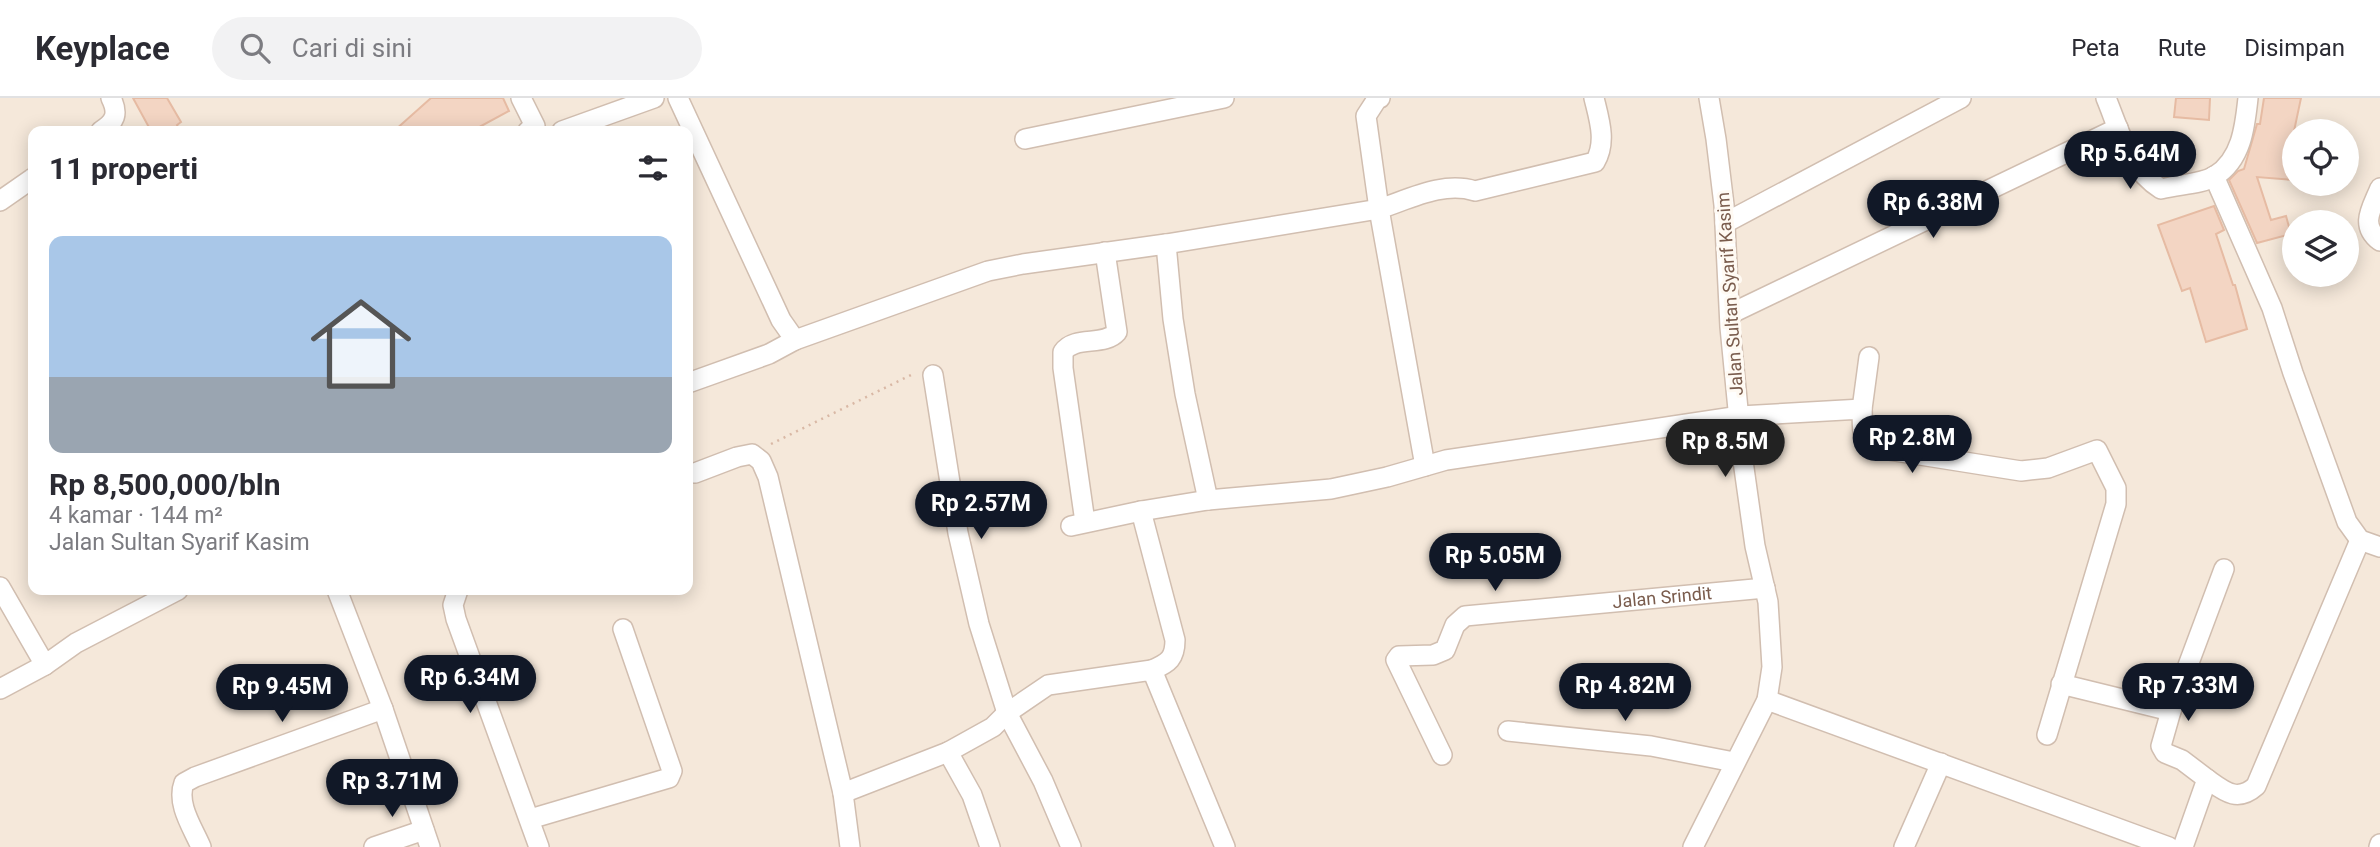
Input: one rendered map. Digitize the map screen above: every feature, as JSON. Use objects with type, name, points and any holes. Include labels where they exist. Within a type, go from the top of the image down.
[{"type":"street","points":[[107,126],[114,120],[116,113],[111,98]]},
{"type":"street","points":[[521,98],[532,126]]},
{"type":"street","points":[[576,126],[654,98]]},
{"type":"street","points":[[678,98],[691,126]]},
{"type":"street","points":[[1025,139],[1224,98]]},
{"type":"street","points":[[693,381],[769,354],[795,340],[989,271],[1379,209],[1444,188],[1461,187],[1475,191],[1595,162],[1601,153],[1602,140],[1594,98]]},
{"type":"street","name":"Jalan Sultan Syarif Kasim","points":[[1693,847],[1767,700],[1772,667],[1771,626],[1755,546],[1743,461],[1725,223],[1709,98]]},
{"type":"street","points":[[1725,223],[1961,98]]},
{"type":"street","points":[[2106,98],[2129,156],[2148,180],[2161,189],[2214,176],[2228,164],[2241,144],[2248,98]]},
{"type":"street","points":[[1378,99],[1366,116],[1379,209],[1425,466]]},
{"type":"street","points":[[1730,314],[2119,128]]},
{"type":"street","points":[[693,130],[782,320],[795,340]]},
{"type":"street","points":[[2214,176],[2272,308],[2347,522],[2360,540],[2380,547]]},
{"type":"street","points":[[0,201],[28,181]]},
{"type":"street","points":[[2380,188],[2369,214],[2368,225],[2371,234],[2380,241]]},
{"type":"street","points":[[1166,244],[1173,319],[1185,394],[1208,500]]},
{"type":"street","points":[[1105,252],[1117,332],[1110,337],[1070,345],[1063,352],[1078,524],[1208,500],[1331,489],[1446,460],[1740,416],[1862,409]]},
{"type":"street","points":[[1869,357],[1862,409],[1863,436],[1876,449],[2021,471],[2048,468],[2097,450],[2116,488],[2116,504],[2047,735]]},
{"type":"street","points":[[933,375],[958,533],[979,624],[1007,713],[1043,781],[1071,847]]},
{"type":"street","points":[[693,468],[752,454],[761,461],[768,477],[843,793],[850,847]]},
{"type":"street","points":[[843,793],[948,752],[993,727],[1007,713],[1048,685],[1152,670],[1172,659],[1175,640],[1140,511]]},
{"type":"street","points":[[2224,569],[2171,711],[2161,750],[2182,760],[2222,790],[2236,794],[2249,792],[2256,786],[2360,540]]},
{"type":"street","points":[[0,587],[45,665]]},
{"type":"street","name":"Jalan Srindit","points":[[1442,755],[1396,660],[1399,656],[1433,655],[1445,650],[1455,625],[1465,616],[1765,588]]},
{"type":"street","points":[[0,688],[45,665],[76,643],[168,595]]},
{"type":"street","points":[[339,595],[383,709],[427,838],[374,847]]},
{"type":"street","points":[[456,595],[453,604],[456,619],[539,847]]},
{"type":"street","points":[[530,819],[669,778],[671,775],[672,771],[623,629]]},
{"type":"street","points":[[1152,670],[1225,847]]},
{"type":"street","points":[[2061,684],[2171,711]]},
{"type":"street","points":[[1767,700],[2169,847]]},
{"type":"street","points":[[201,847],[181,801],[184,783],[195,776],[383,709]]},
{"type":"street","points":[[1508,731],[1651,746],[1734,762]]},
{"type":"street","points":[[948,752],[972,795],[990,847]]},
{"type":"street","points":[[1904,847],[1941,764]]},
{"type":"street","points":[[2182,847],[2207,779]]},
{"type":"path","points":[[752,454],[912,373],[927,371],[933,375]]},
{"type":"shaded area","points":[[0,98],[2380,98],[2380,847],[0,847]]},
{"type":"building","points":[[133,98],[167,98],[181,122],[178,126],[148,126]]},
{"type":"building","points":[[431,98],[503,98],[509,111],[481,126],[400,126]]},
{"type":"building","points":[[2176,98],[2210,98],[2209,120],[2174,117]]},
{"type":"building","points":[[2264,98],[2301,98],[2297,119],[2282,119],[2282,179],[2257,177],[2271,220],[2282,217],[2282,236],[2257,243],[2229,180],[2244,169],[2257,124],[2260,124]]},
{"type":"building","points":[[2172,143],[2195,155],[2186,172],[2182,173],[2162,163]]},
{"type":"building","points":[[2214,206],[2224,230],[2216,234],[2235,285],[2247,329],[2206,342],[2190,288],[2182,291],[2158,225]]}]
